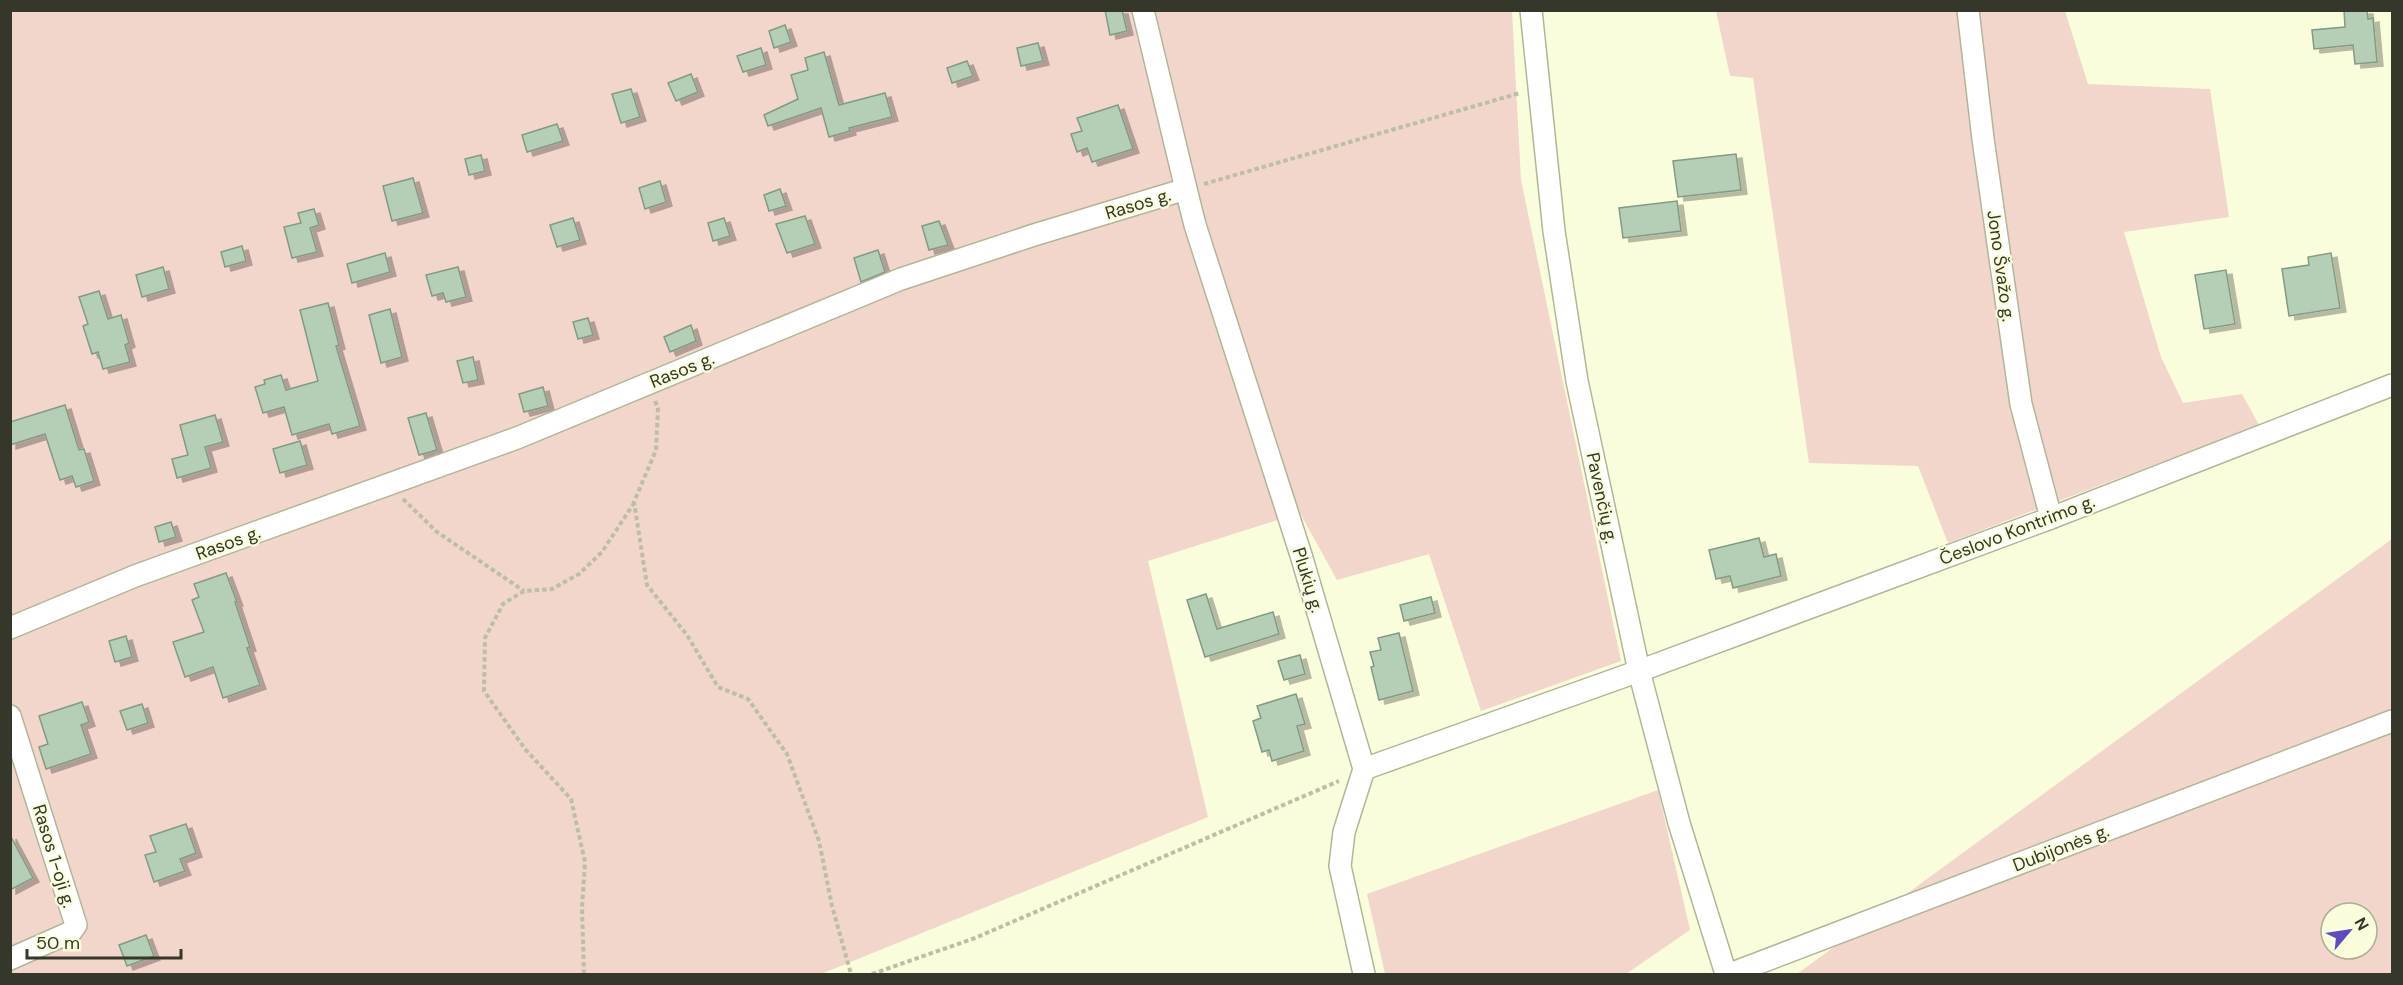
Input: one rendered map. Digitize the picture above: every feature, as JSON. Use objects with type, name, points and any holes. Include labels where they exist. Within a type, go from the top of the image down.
[{"type":"street","name":"Rasos g.","points":[[10,628],[135,576],[517,438],[901,279],[1034,235],[1186,189],[1143,10]]},
{"type":"street","name":"Pavenčių g.","points":[[1531,10],[1554,231],[1577,381],[1640,671],[1679,823],[1728,975]]},
{"type":"street","name":"Jono Švažo g.","points":[[1968,10],[1984,151],[2021,404],[2051,518]]},
{"type":"street","name":"Plukių g.","points":[[1186,189],[1195,225],[1301,555],[1364,770]]},
{"type":"street","name":"Česlovo Kontrimo g.","points":[[1364,770],[1640,671],[2051,518],[2392,385]]},
{"type":"street","name":"Rasos 1-oji g.","points":[[10,716],[76,925],[71,932],[10,959]]},
{"type":"street","name":"Dubijonės g.","points":[[1728,975],[2392,721]]},
{"type":"street","points":[[1364,770],[1344,832],[1341,866],[1364,975]]},
{"type":"path","points":[[1186,189],[1539,87]]},
{"type":"path","points":[[584,975],[582,908],[585,862],[571,800],[525,749],[484,691],[484,638],[503,604],[525,591],[552,589],[579,574],[602,552],[634,502],[656,450],[658,408],[646,385]]},
{"type":"path","points":[[390,484],[437,532],[525,591]]},
{"type":"path","points":[[634,502],[647,585],[687,635],[718,687],[748,699],[787,754],[819,841],[832,906],[851,975]]},
{"type":"path","points":[[872,975],[975,938],[1364,770]]},
{"type":"shaded area","points":[[10,11],[1512,11],[1521,180],[1621,661],[1481,711],[1429,554],[1337,580],[1300,513],[1148,561],[1208,817],[821,974],[11,974]]},
{"type":"shaded area","points":[[1716,11],[2065,11],[2088,84],[2210,89],[2229,217],[2124,232],[2161,357],[2183,403],[2242,394],[2259,425],[1948,543],[1918,466],[1809,463],[1753,78],[1730,76]]},
{"type":"shaded area","points":[[2392,539],[2392,974],[1797,974]]},
{"type":"shaded area","points":[[1658,790],[1690,930],[1626,974],[1385,974],[1367,894]]},
{"type":"building","points":[[1105,10],[1122,10],[1127,31],[1110,35]]},
{"type":"building","points":[[2344,10],[2367,10],[2368,19],[2373,18],[2377,62],[2355,64],[2353,45],[2314,49],[2312,30],[2345,27]]},
{"type":"building","points":[[785,25],[791,42],[774,48],[769,31]]},
{"type":"building","points":[[1038,43],[1043,61],[1021,66],[1017,48]]},
{"type":"building","points":[[761,48],[766,65],[743,72],[737,56]]},
{"type":"building","points":[[824,52],[839,105],[885,93],[892,117],[849,128],[850,131],[829,137],[821,108],[768,126],[764,115],[798,99],[791,75],[808,70],[805,58]]},
{"type":"building","points":[[967,61],[973,76],[952,83],[947,68]]},
{"type":"building","points":[[691,74],[698,92],[676,101],[668,83]]},
{"type":"building","points":[[631,89],[640,117],[621,123],[612,94]]},
{"type":"building","points":[[1118,105],[1133,149],[1092,162],[1087,148],[1077,152],[1071,134],[1082,131],[1077,118]]},
{"type":"building","points":[[557,124],[563,141],[527,152],[522,135]]},
{"type":"building","points":[[1736,154],[1741,190],[1678,197],[1673,161]]},
{"type":"building","points":[[481,155],[485,171],[469,175],[465,159]]},
{"type":"building","points":[[413,178],[423,213],[392,221],[383,186]]},
{"type":"building","points":[[660,181],[666,202],[645,209],[639,188]]},
{"type":"building","points":[[780,189],[786,206],[769,211],[764,195]]},
{"type":"building","points":[[1677,201],[1681,231],[1623,238],[1619,208]]},
{"type":"building","points":[[314,209],[319,225],[310,228],[317,252],[292,258],[284,227],[301,223],[298,213]]},
{"type":"building","points":[[805,216],[815,244],[787,253],[776,224]]},
{"type":"building","points":[[573,218],[580,240],[557,247],[550,225]]},
{"type":"building","points":[[724,218],[730,236],[713,241],[708,223]]},
{"type":"building","points":[[939,221],[948,245],[929,250],[922,226]]},
{"type":"building","points":[[242,246],[246,261],[225,267],[221,252]]},
{"type":"building","points":[[878,250],[885,272],[861,282],[854,258]]},
{"type":"building","points":[[385,253],[390,272],[352,283],[347,264]]},
{"type":"building","points":[[2331,253],[2340,308],[2289,316],[2282,269],[2309,265],[2308,257]]},
{"type":"building","points":[[163,267],[169,289],[142,297],[136,275]]},
{"type":"building","points":[[458,267],[466,297],[446,302],[443,293],[432,296],[426,275]]},
{"type":"building","points":[[2226,270],[2235,324],[2204,329],[2195,275]]},
{"type":"building","points":[[99,291],[108,319],[121,315],[129,343],[125,345],[130,362],[103,369],[98,352],[92,354],[83,326],[88,324],[79,297]]},
{"type":"building","points":[[328,303],[339,345],[336,346],[360,426],[332,434],[329,424],[292,435],[284,407],[263,413],[255,387],[265,384],[264,380],[281,375],[286,390],[318,381],[300,310]]},
{"type":"building","points":[[390,309],[402,357],[381,363],[369,315]]},
{"type":"building","points":[[588,318],[593,335],[578,339],[573,322]]},
{"type":"building","points":[[691,325],[696,341],[670,352],[664,337]]},
{"type":"building","points":[[473,357],[478,380],[463,383],[457,361]]},
{"type":"building","points":[[543,387],[548,406],[524,412],[519,394]]},
{"type":"building","points":[[65,405],[79,450],[84,449],[94,481],[76,487],[72,476],[60,480],[45,434],[10,445],[10,422]]},
{"type":"building","points":[[426,413],[437,450],[419,455],[408,418]]},
{"type":"building","points":[[215,415],[223,442],[205,447],[211,468],[177,478],[172,459],[188,455],[180,425]]},
{"type":"building","points":[[300,441],[307,465],[280,473],[273,449]]},
{"type":"building","points":[[171,522],[176,537],[159,542],[155,527]]},
{"type":"building","points":[[1759,538],[1764,557],[1776,554],[1781,576],[1733,588],[1730,576],[1716,579],[1709,550]]},
{"type":"building","points":[[226,573],[237,602],[235,602],[250,647],[247,648],[260,685],[223,698],[213,667],[185,677],[173,642],[204,632],[192,600],[199,597],[194,584]]},
{"type":"building","points":[[1206,594],[1217,629],[1273,612],[1279,634],[1205,657],[1187,600]]},
{"type":"building","points":[[1431,597],[1435,613],[1404,621],[1400,605]]},
{"type":"building","points":[[1399,633],[1413,691],[1379,700],[1370,652],[1381,650],[1378,638]]},
{"type":"building","points":[[126,636],[132,657],[115,662],[109,641]]},
{"type":"building","points":[[1300,655],[1305,674],[1284,680],[1278,661]]},
{"type":"building","points":[[1296,694],[1305,724],[1297,726],[1304,751],[1272,761],[1269,750],[1262,752],[1253,721],[1261,718],[1257,706]]},
{"type":"building","points":[[82,702],[89,722],[81,725],[91,754],[46,769],[39,747],[48,744],[39,716]]},
{"type":"building","points":[[142,704],[148,723],[127,730],[120,711]]},
{"type":"building","points":[[186,824],[196,853],[180,859],[185,871],[154,882],[145,855],[156,852],[150,836]]},
{"type":"building","points":[[10,835],[33,878],[10,890]]},
{"type":"building","points":[[146,935],[154,956],[127,966],[119,945]]}]
